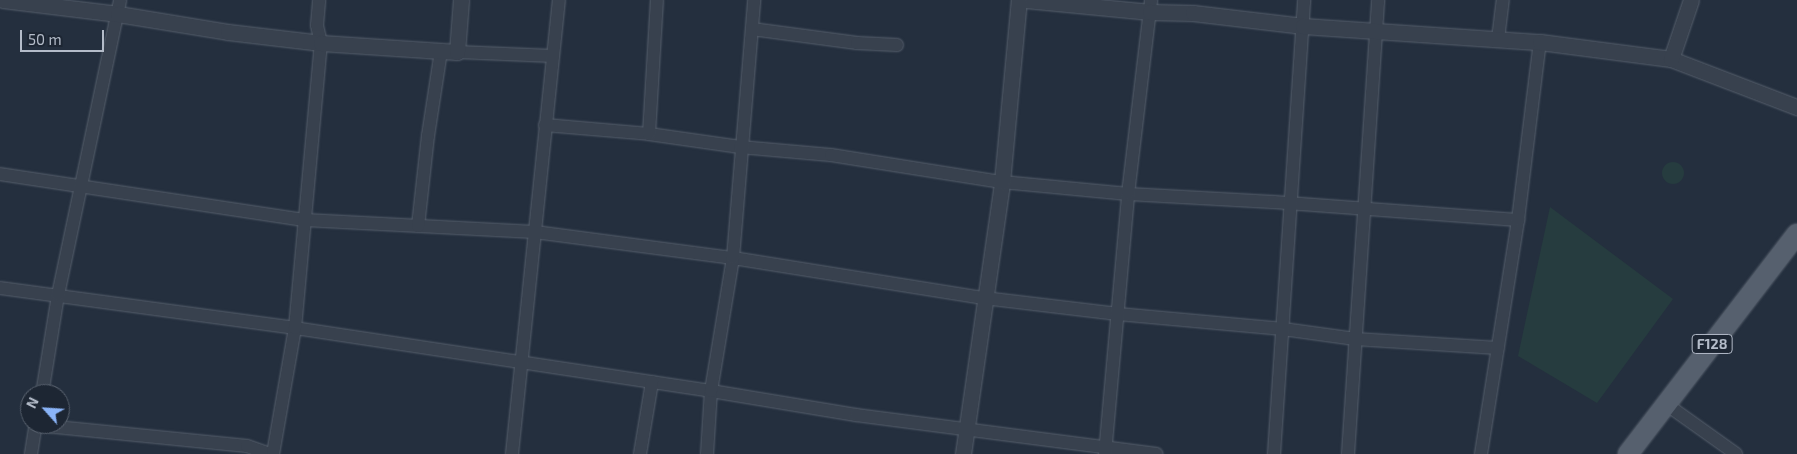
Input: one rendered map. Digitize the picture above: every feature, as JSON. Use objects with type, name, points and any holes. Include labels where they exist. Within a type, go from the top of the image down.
[{"type":"main road","name":"F128","points":[[1628,454],[1797,234]]},
{"type":"street","points":[[3,0],[119,7],[228,32],[321,43],[449,52],[553,56]]},
{"type":"street","points":[[70,428],[248,446],[272,454],[295,328],[321,43],[317,25],[320,0]]},
{"type":"street","points":[[418,226],[428,136],[461,0]]},
{"type":"street","points":[[512,454],[559,0]]},
{"type":"street","points":[[649,134],[657,0]]},
{"type":"street","points":[[707,454],[711,391],[733,258],[740,148],[754,0]]},
{"type":"street","points":[[962,454],[1002,182],[1019,0]]},
{"type":"street","points":[[1026,0],[1151,6],[1303,26],[1540,42],[1671,59],[1797,107]]},
{"type":"street","points":[[1274,454],[1304,0]]},
{"type":"street","points":[[1348,454],[1354,338],[1366,210],[1378,0]]},
{"type":"street","points":[[1498,39],[1503,0]]},
{"type":"street","points":[[1671,59],[1691,0]]},
{"type":"street","points":[[1105,450],[1128,194],[1151,6]]},
{"type":"street","points":[[44,384],[58,295],[119,7]]},
{"type":"street","points":[[752,29],[856,43],[897,45]]},
{"type":"street","points":[[1481,454],[1518,220],[1540,42]]},
{"type":"street","points":[[545,125],[649,134],[740,148],[831,155],[1002,182],[1128,194],[1292,203],[1518,220]]},
{"type":"street","points":[[0,174],[305,220],[535,232],[733,258],[984,298],[1118,314],[1283,328],[1354,338],[1498,348]]},
{"type":"street","points":[[0,288],[295,328],[856,415],[1105,450],[1156,454]]},
{"type":"street","points":[[640,454],[652,382]]},
{"type":"street","points":[[1666,404],[1736,454]]},
{"type":"street","points":[[31,454],[34,434]]},
{"type":"green space","points":[[1673,162],[1681,165],[1684,173],[1681,181],[1673,184],[1665,181],[1662,173],[1665,165]]},
{"type":"green space","points":[[1550,207],[1673,299],[1597,403],[1518,356]]}]
